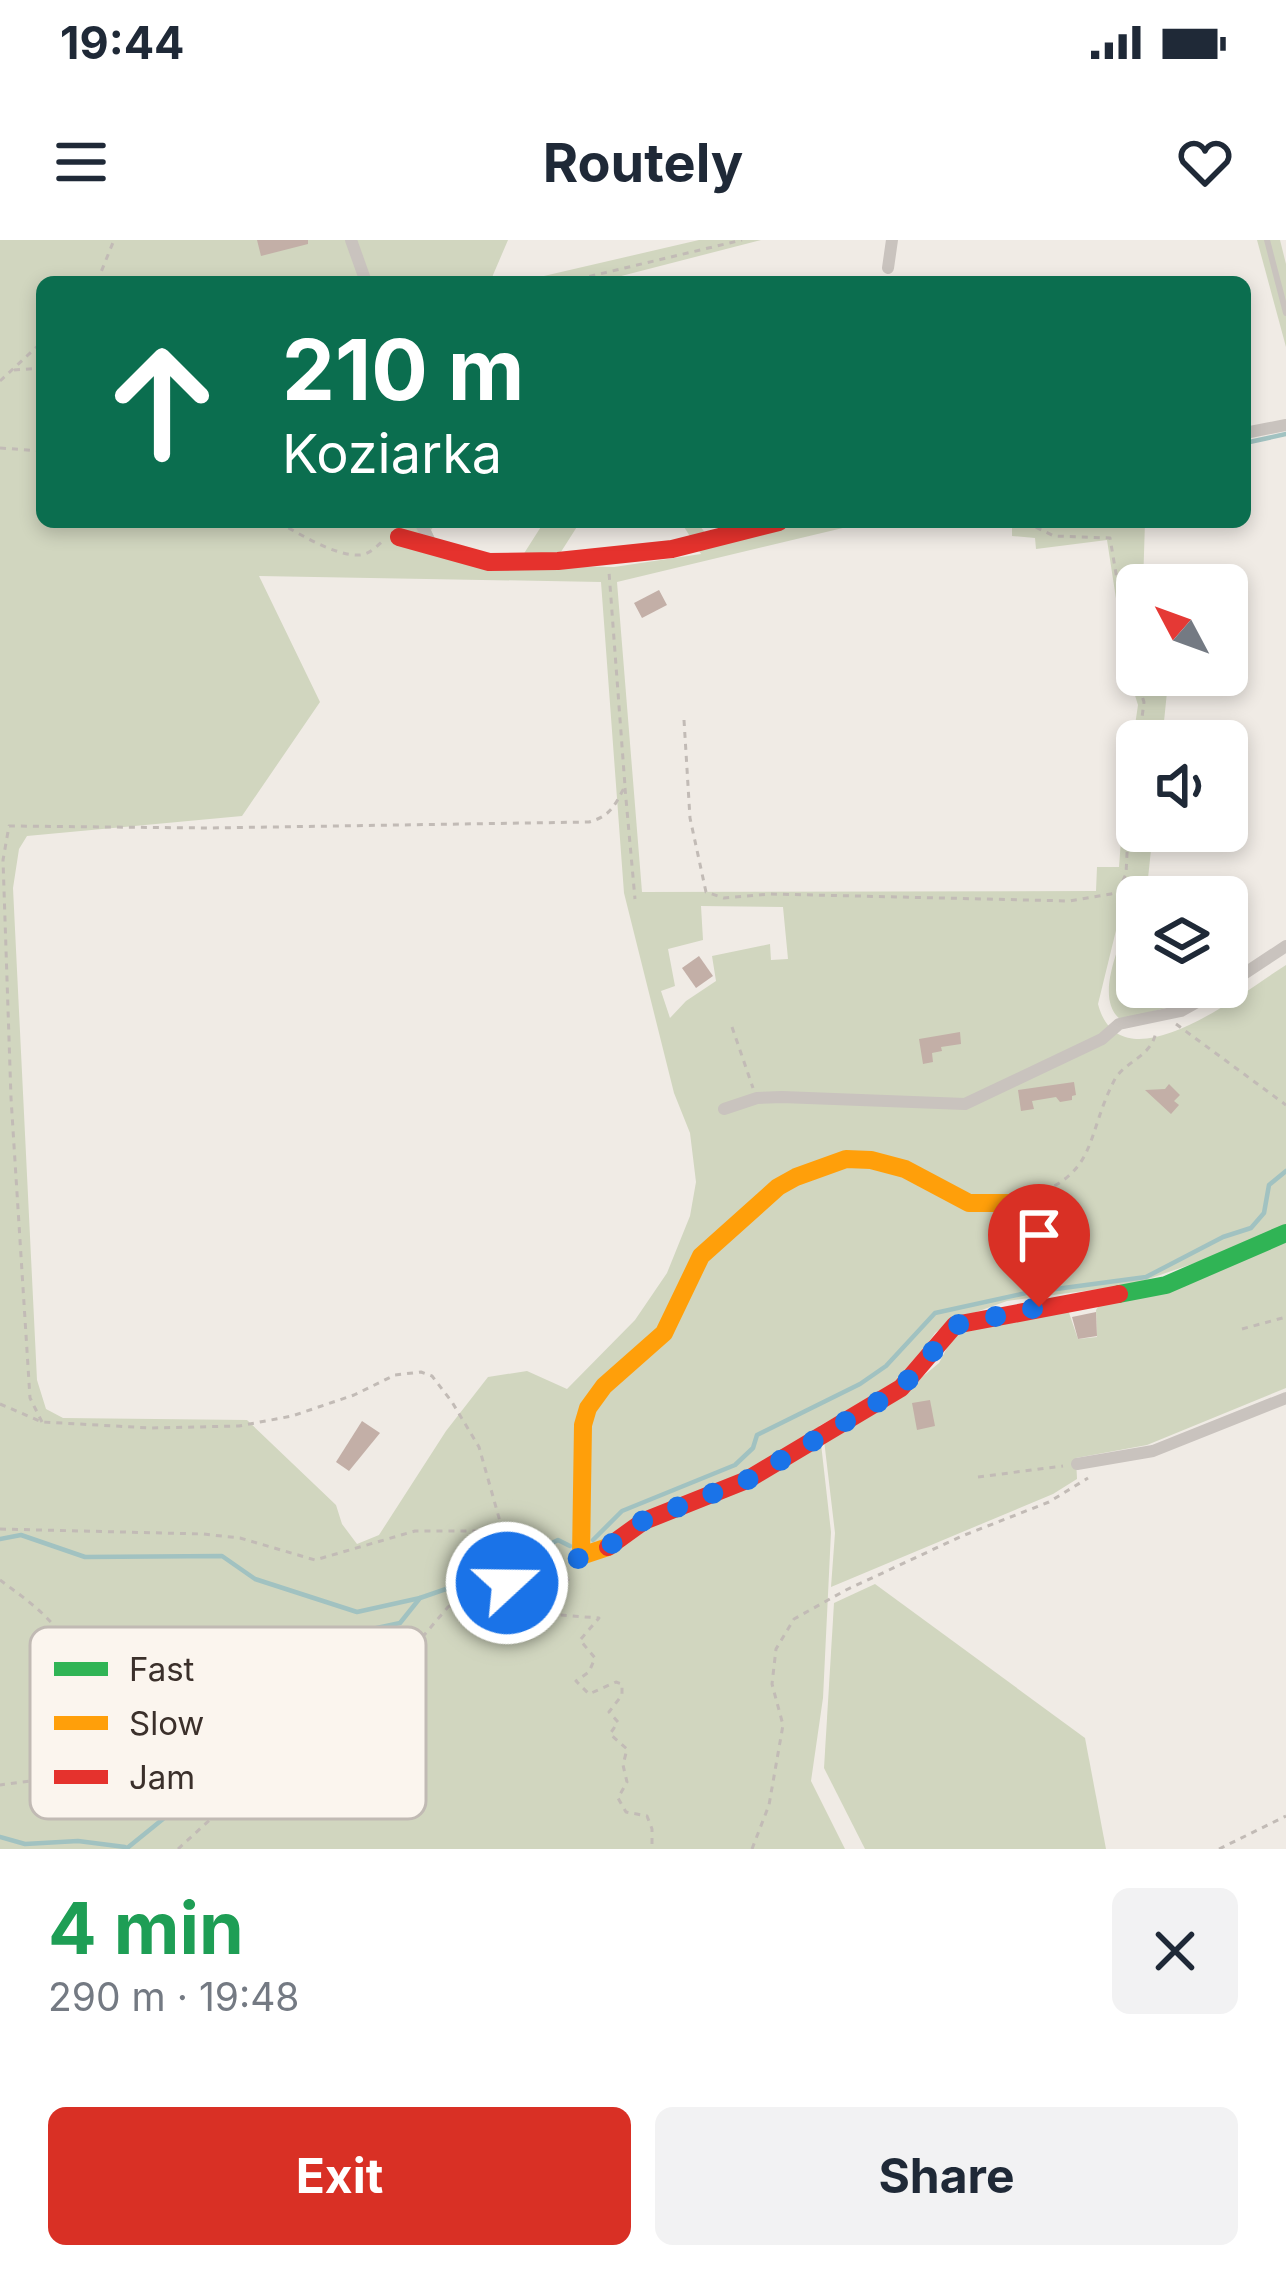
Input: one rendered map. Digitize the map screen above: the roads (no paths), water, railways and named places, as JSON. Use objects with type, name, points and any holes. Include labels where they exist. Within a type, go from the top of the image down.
[{"type":"street","points":[[351,240],[365,276]]},
{"type":"street","points":[[888,275],[892,240]]},
{"type":"street","points":[[1251,432],[1286,425]]},
{"type":"street","points":[[424,528],[432,546]]},
{"type":"street","points":[[399,537],[488,562],[608,558],[672,549],[754,528]]},
{"type":"street","points":[[1248,971],[1286,946]]},
{"type":"street","points":[[724,1109],[757,1098],[965,1104],[1102,1040],[1119,1024],[1186,1008]]},
{"type":"street","points":[[1008,1203],[969,1203],[905,1168],[871,1160],[846,1160],[778,1187],[712,1244],[696,1265],[664,1333],[604,1386],[588,1408],[583,1425],[581,1556],[599,1553],[644,1520],[747,1480],[901,1388],[956,1325],[1166,1285],[1286,1233]]},
{"type":"street","points":[[1077,1464],[1153,1451],[1286,1398]]},
{"type":"lane","points":[[1267,240],[1286,313]]},
{"type":"waterway","points":[[1251,442],[1286,434]]},
{"type":"waterway","points":[[593,1540],[622,1511],[735,1465],[753,1448],[757,1435],[860,1384],[886,1366],[935,1313],[1026,1293],[1146,1277],[1223,1237],[1251,1228],[1264,1213],[1269,1185],[1286,1171]]},
{"type":"waterway","points":[[0,1539],[21,1535],[85,1557],[222,1556],[255,1579],[357,1612],[420,1598]]},
{"type":"waterway","points":[[381,1627],[400,1623],[420,1598],[547,1554],[558,1540],[570,1546]]},
{"type":"waterway","points":[[126,1849],[163,1819]]},
{"type":"waterway","points":[[0,1837],[25,1844],[78,1841],[125,1847]]}]
